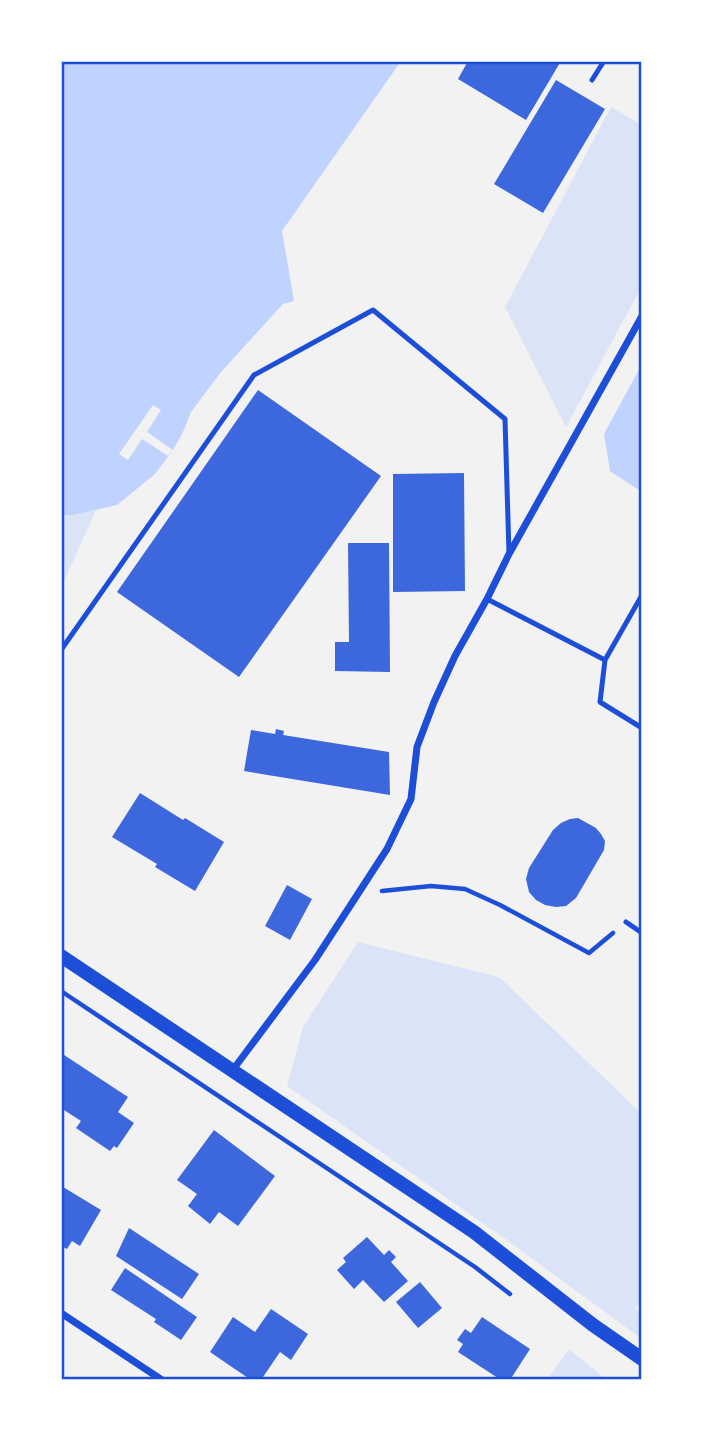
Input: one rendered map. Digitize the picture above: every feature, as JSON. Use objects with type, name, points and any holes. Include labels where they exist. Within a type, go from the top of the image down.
[{"type":"main road","points":[[61,956],[474,1233],[593,1325],[642,1359]]},
{"type":"street","points":[[232,1071],[315,960],[387,849],[411,799],[416,747],[455,656],[642,316]]},
{"type":"street","points":[[61,1312],[162,1380]]},
{"type":"lane","points":[[592,80],[604,61]]},
{"type":"lane","points":[[61,650],[254,374],[373,310],[505,419],[509,554]]},
{"type":"lane","points":[[642,595],[606,660],[600,702],[642,728]]},
{"type":"lane","points":[[487,599],[606,660]]},
{"type":"lane","points":[[626,922],[642,933]]},
{"type":"path","points":[[357,896],[393,889],[431,886],[465,889],[589,953],[626,922]]},
{"type":"path","points":[[61,990],[519,1300]]},
{"type":"shaded area","points":[[611,107],[642,125],[642,286],[566,427],[505,307]]},
{"type":"shaded area","points":[[96,510],[61,588],[61,515]]},
{"type":"shaded area","points":[[358,942],[499,977],[642,1114],[642,1299],[635,1308],[642,1314],[642,1339],[287,1086],[303,1027]]},
{"type":"shaded area","points":[[569,1349],[607,1380],[547,1380]]},
{"type":"water","points":[[61,61],[401,61],[282,231],[294,301],[283,304],[221,372],[191,412],[173,450],[155,474],[117,505],[73,515],[61,515]]},
{"type":"water","points":[[642,364],[642,492],[610,471],[604,434]]},
{"type":"pier","points":[[153,405],[161,410],[147,432],[173,450],[168,456],[142,439],[128,460],[119,454]]},
{"type":"building","points":[[468,61],[561,61],[526,120],[458,79]]},
{"type":"building","points":[[556,80],[605,109],[543,213],[494,184]]},
{"type":"building","points":[[258,390],[381,476],[239,677],[117,592]]},
{"type":"building","points":[[464,473],[465,591],[393,592],[393,474]]},
{"type":"building","points":[[348,543],[389,543],[390,672],[335,671],[335,642],[349,642]]},
{"type":"building","points":[[276,729],[284,731],[283,735],[389,752],[390,795],[244,771],[251,730],[275,734]]},
{"type":"building","points":[[140,793],[224,842],[195,891],[112,837]]},
{"type":"building","points":[[578,818],[601,834],[605,841],[604,850],[576,898],[566,906],[545,905],[529,892],[526,879],[529,868],[553,830],[561,823]]},
{"type":"building","points":[[287,885],[312,899],[290,940],[265,926]]},
{"type":"building","points":[[61,1053],[128,1097],[118,1112],[134,1123],[117,1148],[114,1146],[110,1151],[76,1128],[81,1121],[61,1108]]},
{"type":"building","points":[[214,1130],[275,1176],[238,1226],[219,1212],[210,1224],[188,1206],[197,1194],[177,1180]]},
{"type":"building","points":[[63,1187],[101,1210],[80,1246],[72,1241],[67,1249],[61,1246]]},
{"type":"building","points":[[129,1228],[199,1274],[182,1299],[116,1256]]},
{"type":"building","points":[[367,1237],[384,1255],[389,1250],[396,1257],[391,1262],[408,1281],[384,1302],[363,1280],[354,1289],[337,1270],[346,1262],[343,1258]]},
{"type":"building","points":[[125,1268],[197,1317],[181,1340],[154,1322],[156,1319],[111,1290]]},
{"type":"building","points":[[420,1282],[442,1308],[418,1328],[396,1302]]},
{"type":"building","points":[[271,1309],[308,1334],[291,1360],[280,1352],[261,1380],[251,1380],[210,1352],[233,1317],[255,1332]]},
{"type":"building","points":[[482,1317],[530,1349],[510,1380],[501,1380],[458,1352],[463,1344],[457,1340],[465,1329],[471,1333]]}]
